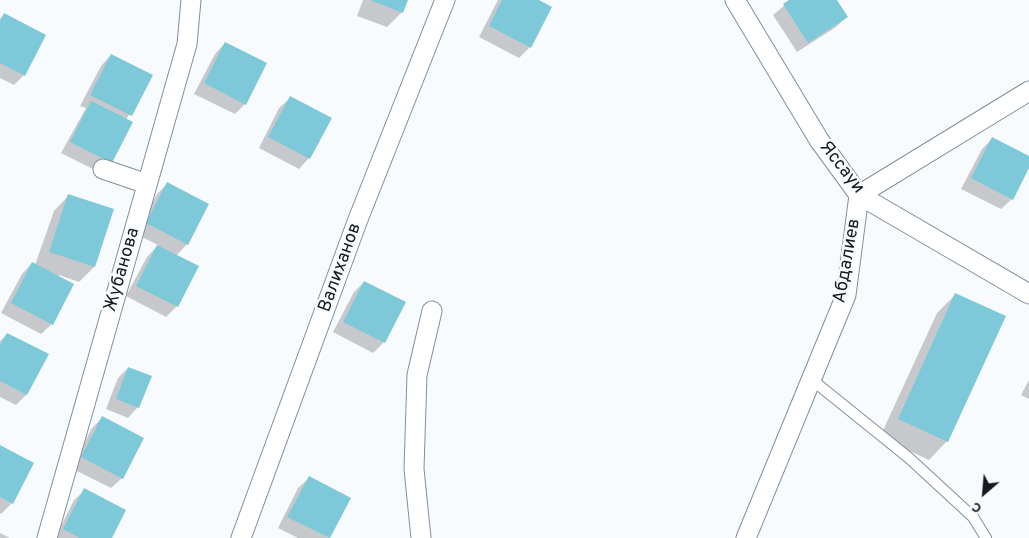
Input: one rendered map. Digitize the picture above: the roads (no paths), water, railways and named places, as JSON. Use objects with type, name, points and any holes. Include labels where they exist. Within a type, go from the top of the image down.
[{"type":"street","name":"Жубанова","points":[[47,538],[187,44],[192,0]]},
{"type":"street","name":"Валиханов","points":[[240,538],[357,222],[446,0]]},
{"type":"street","name":"Яссауи","points":[[735,0],[819,140],[860,195],[1029,294]]},
{"type":"street","name":"Абдалиев","points":[[746,538],[846,295],[860,195],[1029,91]]},
{"type":"street","points":[[103,169],[147,184]]},
{"type":"street","points":[[421,538],[414,469],[417,375],[432,311]]},
{"type":"lane","points":[[811,379],[909,458],[974,517],[986,538]]}]
